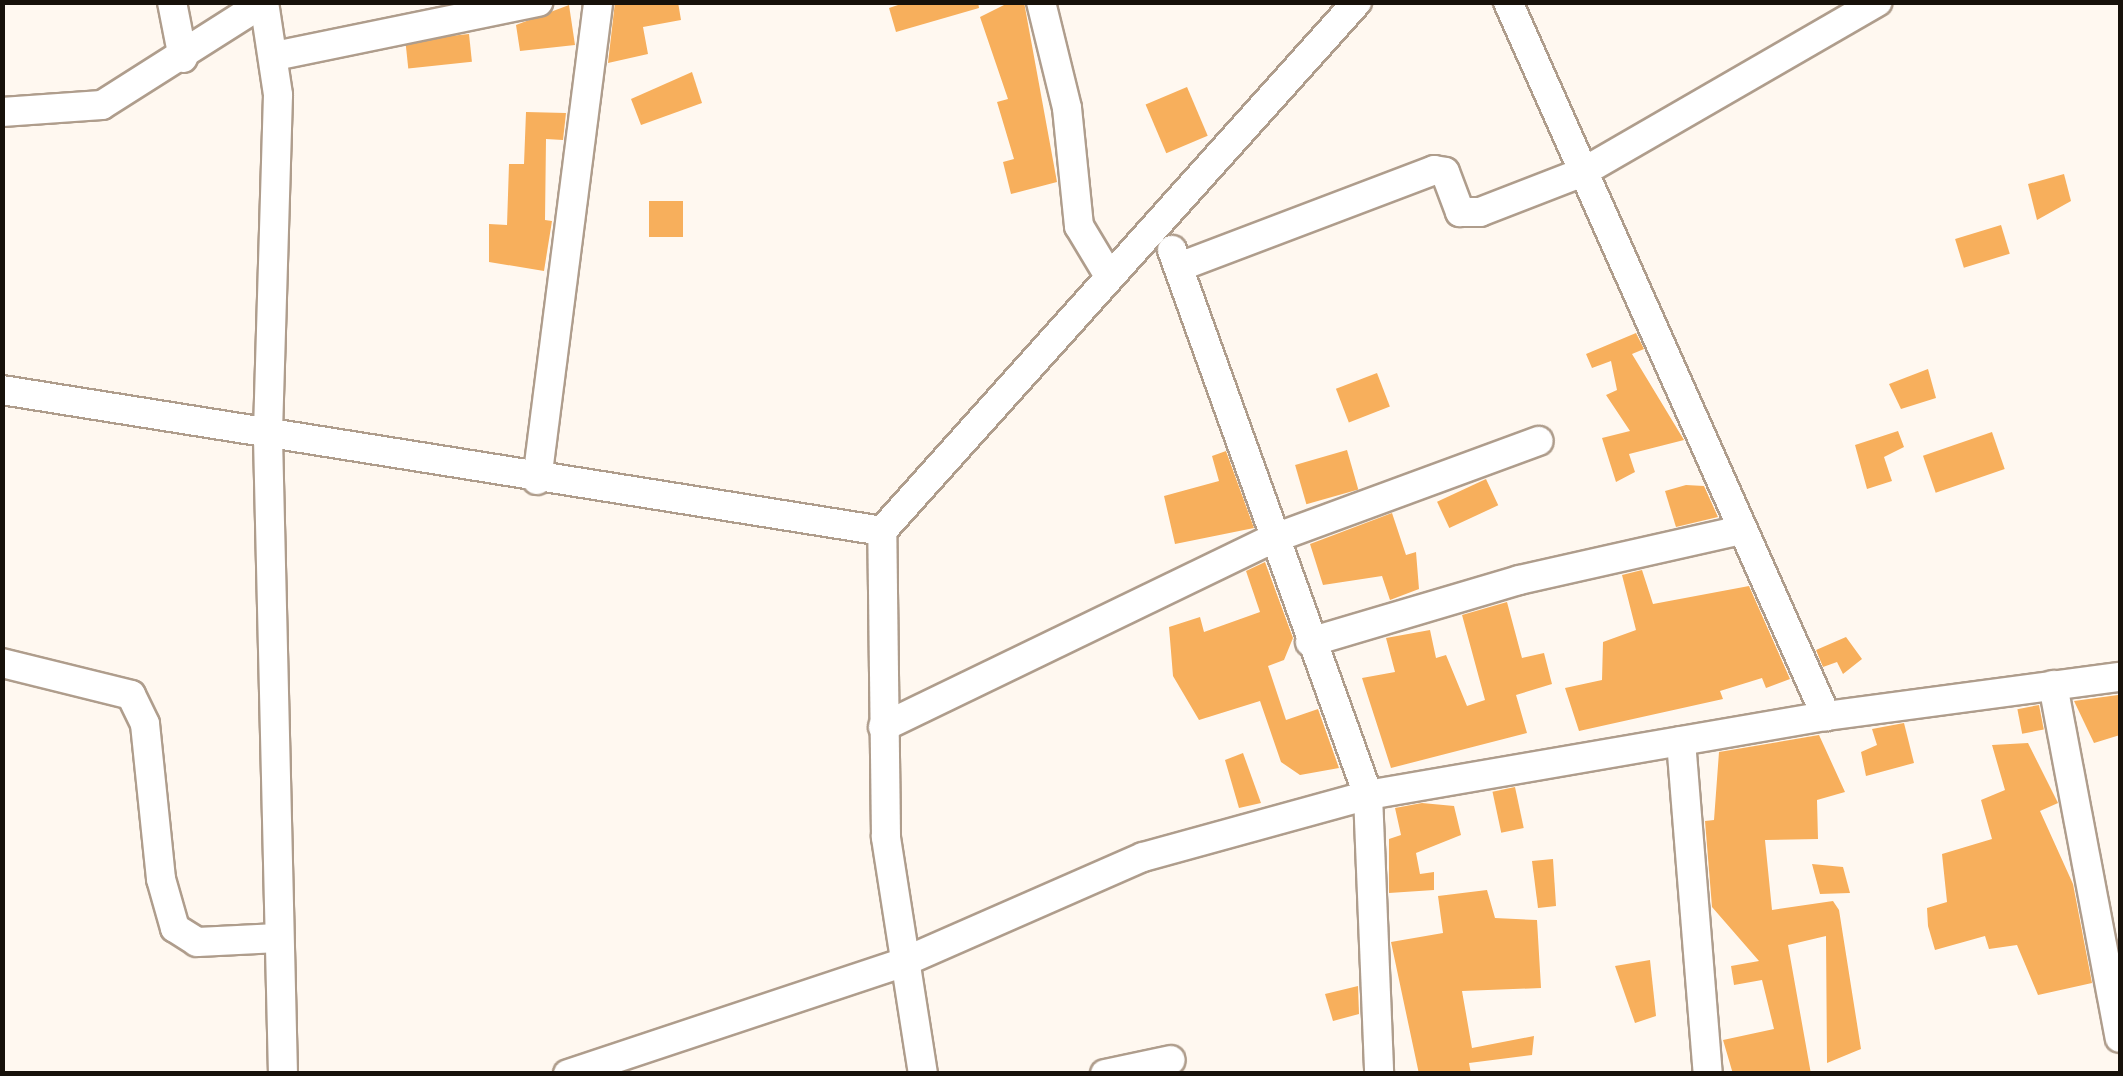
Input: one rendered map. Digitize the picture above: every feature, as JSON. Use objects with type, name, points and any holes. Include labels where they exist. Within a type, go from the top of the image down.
[{"type":"street","points":[[172,2],[183,58]]},
{"type":"street","points":[[2,112],[78,112],[183,58],[264,2],[273,44],[268,438],[284,1074]]},
{"type":"street","points":[[273,44],[539,2]]},
{"type":"street","points":[[537,480],[574,248],[598,2]]},
{"type":"street","points":[[1041,2],[1067,108],[1071,195],[1109,276]]},
{"type":"street","points":[[922,1074],[900,964],[883,727],[882,532],[1357,2]]},
{"type":"street","points":[[1508,2],[1826,716]]},
{"type":"street","points":[[1379,1074],[1368,796],[1272,539],[1176,258],[1430,171],[1445,172],[1467,215],[1583,172],[1877,2]]},
{"type":"street","points":[[2,390],[268,438],[882,532]]},
{"type":"street","points":[[883,727],[1272,539],[1539,441]]},
{"type":"street","points":[[1310,642],[1520,580],[1741,530]]},
{"type":"street","points":[[2,663],[130,694],[145,724],[161,879],[176,928],[196,942],[279,938]]},
{"type":"street","points":[[568,1074],[664,1046],[900,964],[1143,857],[1368,796],[1826,716],[2120,677]]},
{"type":"street","points":[[2053,685],[2120,1038]]},
{"type":"street","points":[[1681,741],[1708,1074]]},
{"type":"street","points":[[664,1046],[672,1074]]},
{"type":"street","points":[[1105,1074],[1171,1060]]},
{"type":"building","points":[[615,2],[678,2],[681,20],[643,27],[648,54],[608,63]]},
{"type":"building","points":[[907,2],[978,2],[979,8],[896,32],[889,8]]},
{"type":"building","points":[[1010,2],[1024,2],[1057,182],[1011,194],[1003,162],[1014,159],[997,102],[1008,99],[980,17]]},
{"type":"building","points":[[569,5],[575,45],[520,51],[516,25]]},
{"type":"building","points":[[469,34],[472,62],[408,69],[405,41]]},
{"type":"building","points":[[692,72],[702,103],[641,125],[631,99]]},
{"type":"building","points":[[1187,87],[1208,136],[1166,153],[1146,105]]},
{"type":"building","points":[[526,112],[566,113],[563,140],[546,139],[545,220],[552,221],[544,271],[489,262],[489,224],[507,225],[509,164],[524,164]]},
{"type":"building","points":[[2064,174],[2071,201],[2037,220],[2028,184]]},
{"type":"building","points":[[649,201],[683,201],[683,237],[649,237]]},
{"type":"building","points":[[2001,225],[2010,254],[1964,268],[1955,239]]},
{"type":"building","points":[[1636,333],[1644,349],[1632,354],[1684,440],[1629,454],[1635,472],[1616,482],[1602,438],[1630,431],[1606,395],[1617,390],[1611,361],[1592,368],[1586,354]]},
{"type":"building","points":[[1928,369],[1936,398],[1901,409],[1889,384]]},
{"type":"building","points":[[1377,373],[1390,407],[1349,422],[1336,389]]},
{"type":"building","points":[[1898,431],[1904,447],[1884,457],[1892,481],[1867,489],[1855,445]]},
{"type":"building","points":[[1992,432],[2005,469],[1936,493],[1923,456]]},
{"type":"building","points":[[1347,450],[1358,489],[1306,504],[1295,465]]},
{"type":"building","points":[[1226,451],[1254,528],[1175,544],[1164,496],[1219,481],[1212,456]]},
{"type":"building","points":[[1486,479],[1498,505],[1449,528],[1437,502]]},
{"type":"building","points":[[1686,485],[1704,486],[1718,517],[1676,527],[1665,491]]},
{"type":"building","points":[[1392,513],[1406,555],[1416,552],[1419,589],[1390,600],[1382,576],[1323,585],[1310,544]]},
{"type":"building","points":[[1265,562],[1293,638],[1284,660],[1268,666],[1286,720],[1318,709],[1339,768],[1300,775],[1281,762],[1260,701],[1199,720],[1173,676],[1169,627],[1200,617],[1204,632],[1260,612],[1246,571]]},
{"type":"building","points":[[1642,570],[1653,604],[1749,586],[1790,679],[1766,688],[1762,678],[1720,691],[1723,699],[1579,731],[1565,688],[1602,680],[1603,642],[1636,630],[1622,575]]},
{"type":"building","points":[[1507,602],[1522,658],[1544,653],[1552,684],[1516,695],[1527,733],[1391,768],[1362,678],[1395,672],[1386,638],[1430,630],[1436,658],[1446,655],[1467,706],[1485,700],[1462,615]]},
{"type":"building","points":[[1846,637],[1862,659],[1843,674],[1837,662],[1823,667],[1816,650]]},
{"type":"building","points":[[2118,695],[2120,735],[2094,743],[2074,701]]},
{"type":"building","points":[[2039,705],[2044,730],[2022,734],[2017,709]]},
{"type":"building","points":[[1904,723],[1914,763],[1866,776],[1861,752],[1877,745],[1872,729]]},
{"type":"building","points":[[1819,735],[1845,792],[1817,800],[1818,839],[1765,840],[1772,910],[1833,901],[1839,910],[1861,1049],[1827,1063],[1826,936],[1788,945],[1811,1074],[1733,1074],[1723,1040],[1774,1029],[1762,980],[1734,985],[1731,966],[1759,961],[1712,907],[1705,821],[1714,820],[1719,752]]},
{"type":"building","points":[[2028,743],[2058,803],[2040,811],[2073,884],[2092,983],[2038,995],[2017,945],[1989,949],[1985,936],[1935,950],[1927,908],[1947,902],[1942,854],[1992,839],[1981,800],[2005,790],[1992,745]]},
{"type":"building","points":[[1243,753],[1261,803],[1239,808],[1225,760]]},
{"type":"building","points":[[1515,787],[1524,828],[1501,833],[1493,792]]},
{"type":"building","points":[[1422,803],[1454,806],[1461,835],[1416,853],[1420,874],[1434,872],[1434,890],[1389,893],[1389,839],[1401,835],[1395,808]]},
{"type":"building","points":[[1553,859],[1556,906],[1538,908],[1532,861]]},
{"type":"building","points":[[1812,864],[1843,867],[1850,893],[1820,894]]},
{"type":"building","points":[[1487,890],[1495,918],[1537,920],[1541,988],[1462,991],[1472,1048],[1534,1036],[1532,1055],[1469,1063],[1471,1074],[1419,1074],[1391,942],[1443,933],[1438,896]]},
{"type":"building","points":[[1650,960],[1656,1016],[1635,1023],[1615,966]]},
{"type":"building","points":[[1358,986],[1359,1014],[1333,1021],[1325,994]]}]
